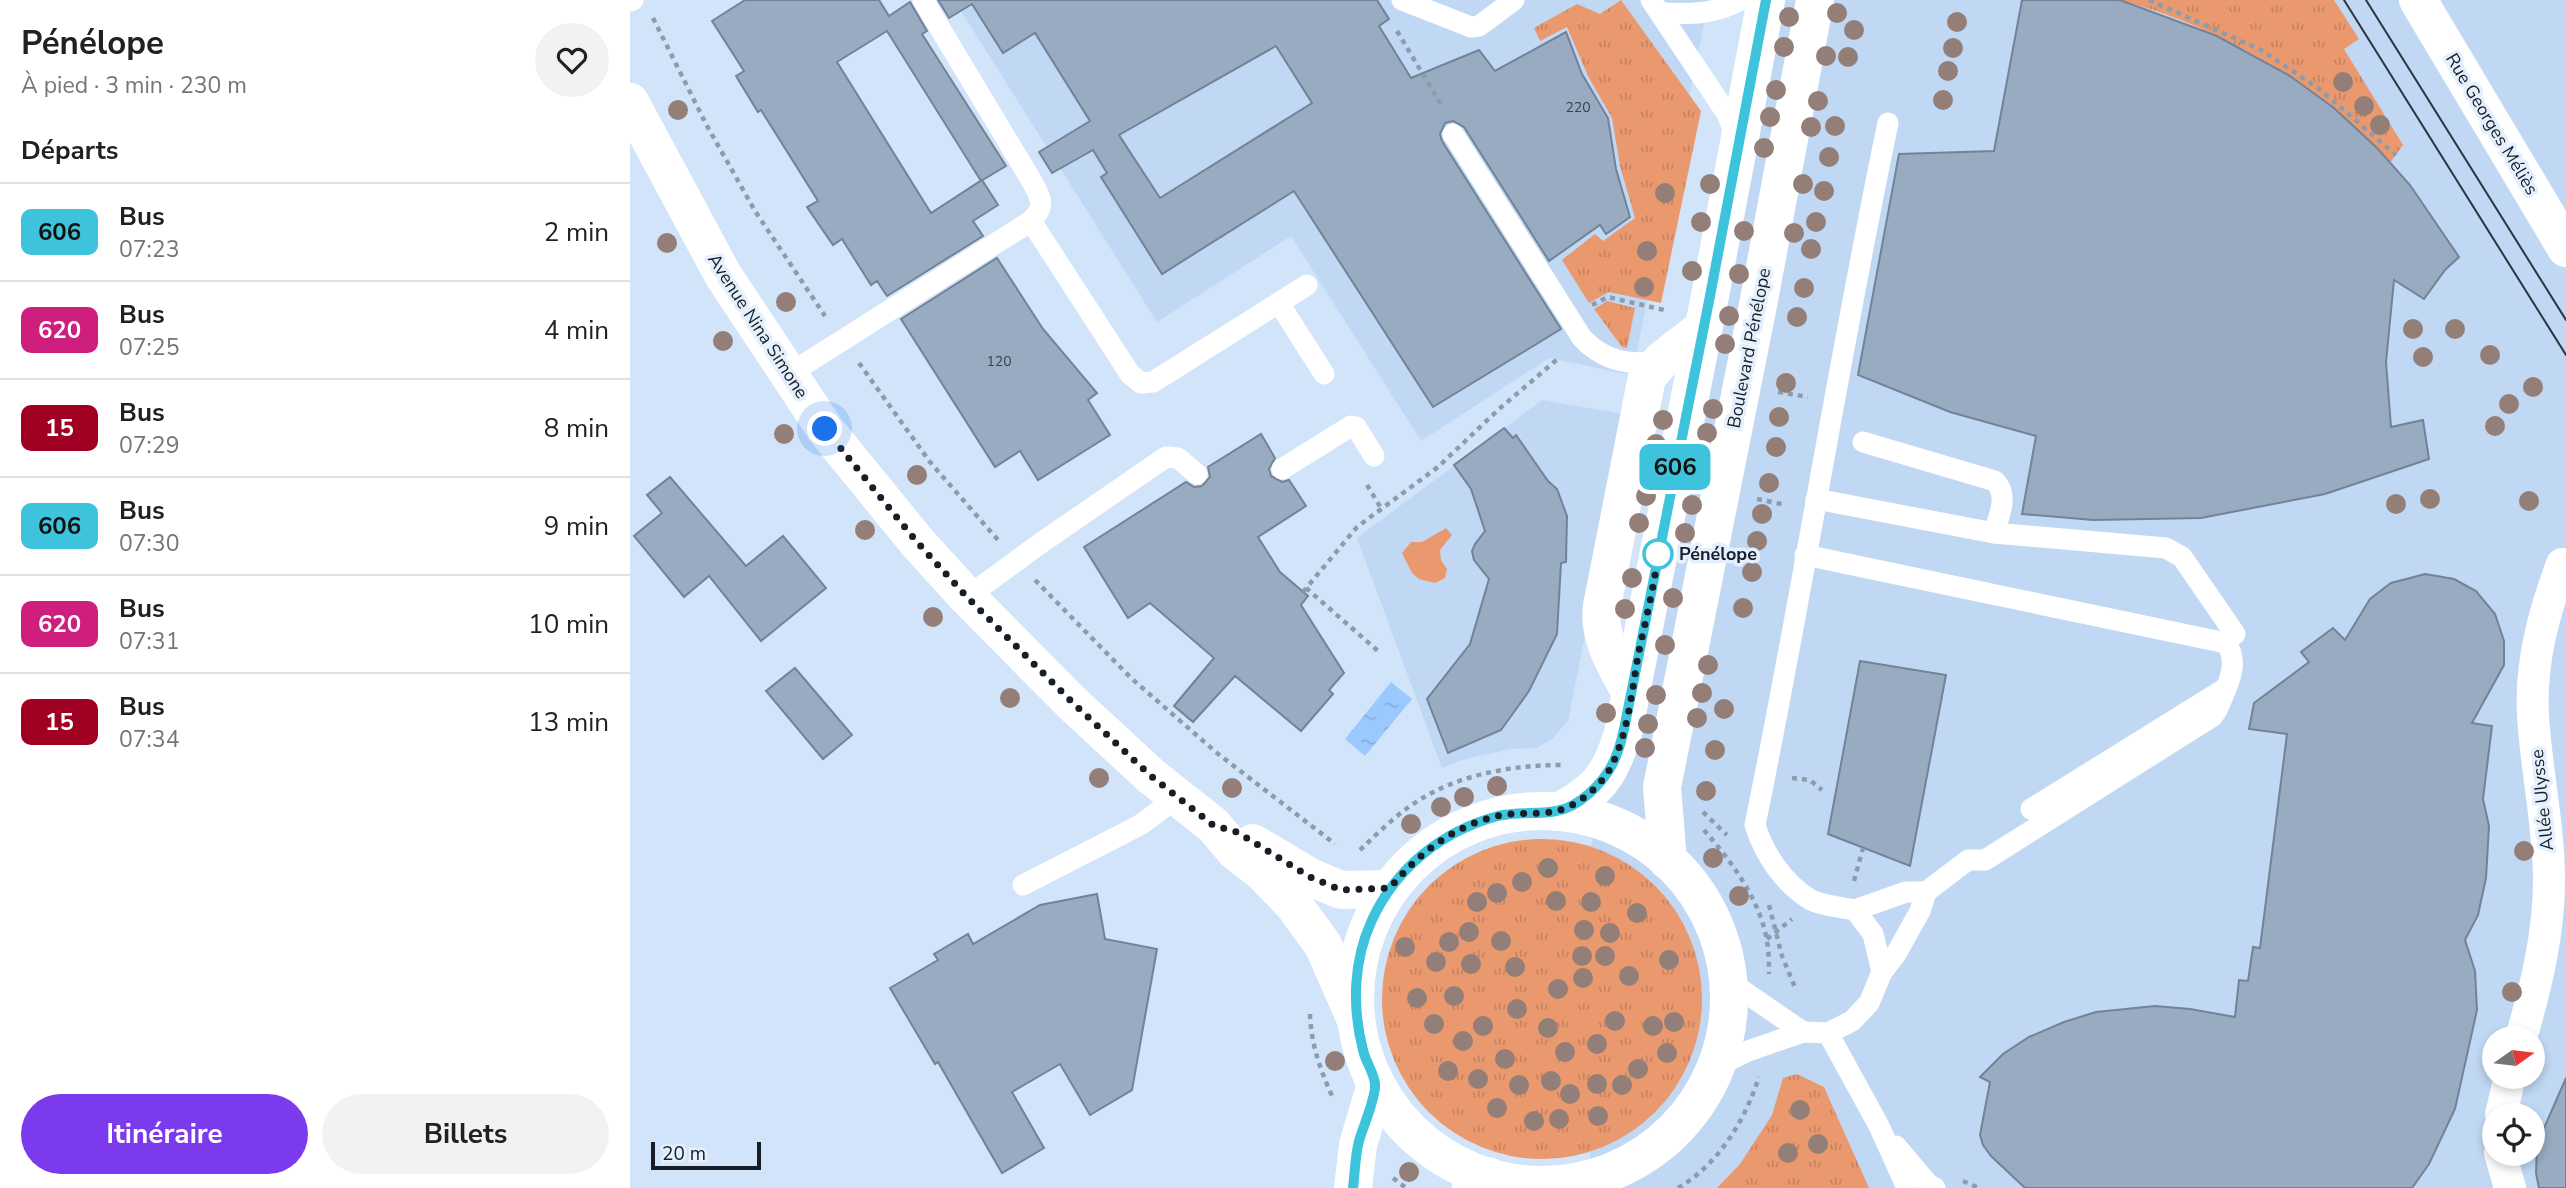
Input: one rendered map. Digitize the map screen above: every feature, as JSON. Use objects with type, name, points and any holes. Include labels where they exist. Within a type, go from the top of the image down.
[{"type":"main road","points":[[1558,811],[1593,790],[1612,766],[1623,733],[1687,320],[1738,143],[1766,0]]},
{"type":"main road","name":"Boulevard Pénélope","points":[[1668,861],[1662,787],[1758,305],[1815,0]]},
{"type":"main road","name":"Rue Georges Méliès","points":[[2418,0],[2566,248]]},
{"type":"main road","name":"Avenue Nina Simone","points":[[630,102],[723,275],[825,429],[917,542],[967,597],[1072,702],[1151,776],[1213,825],[1236,852],[1294,905],[1323,945],[1356,1020]]},
{"type":"main road","points":[[1631,694],[1607,642],[1600,616],[1647,377],[1662,360],[1687,320]]},
{"type":"main road","points":[[1529,811],[1558,811],[1598,820],[1636,837],[1668,861],[1703,903],[1714,928],[1723,953],[1727,980],[1727,1024],[1715,1067],[1703,1092],[1646,1170],[1620,1168],[1587,1180],[1539,1187],[1479,1182],[1473,1172],[1420,1139],[1400,1123],[1376,1084],[1363,1053],[1356,1020],[1357,970],[1365,937],[1390,888],[1405,870],[1449,835],[1475,823],[1529,811]]},
{"type":"main road","name":"Avenue Nina Simone","points":[[1213,825],[1237,832],[1310,877],[1341,890],[1390,888]]},
{"type":"main road","points":[[1353,1188],[1358,1145],[1376,1084]]},
{"type":"street","name":"Allée Ulysse","points":[[2524,1026],[2542,963],[2549,881],[2543,789],[2533,715],[2535,661],[2548,603],[2562,564]]},
{"type":"street","points":[[2504,1166],[2510,1188]]},
{"type":"lane","points":[[789,374],[1031,221],[1039,213],[1041,200],[1034,185],[923,0]]},
{"type":"lane","points":[[1402,0],[1471,27],[1479,26],[1514,0]]},
{"type":"lane","points":[[1656,7],[1704,14],[1731,6],[1740,0]]},
{"type":"lane","points":[[1656,7],[1727,114],[1738,143]]},
{"type":"lane","points":[[1888,123],[1859,262],[1755,825],[1761,845],[1780,873],[1813,901],[1855,910],[1906,892],[1926,892]]},
{"type":"lane","points":[[1453,134],[1569,318],[1593,350],[1605,357],[1639,365],[1662,360]]},
{"type":"lane","points":[[1031,221],[1130,374],[1141,383],[1153,382],[1307,285]]},
{"type":"lane","points":[[1279,303],[1324,374]]},
{"type":"lane","points":[[1282,468],[1351,426],[1356,427],[1374,456]]},
{"type":"lane","points":[[1863,442],[1995,481],[2004,497],[1994,533]]},
{"type":"lane","points":[[967,597],[1166,457],[1178,458],[1197,474]]},
{"type":"lane","points":[[1816,499],[1994,533],[2166,548],[2182,556],[2236,634]]},
{"type":"lane","points":[[1805,555],[2236,634]]},
{"type":"lane","points":[[1715,1067],[1748,1051],[1802,1032],[1828,1033],[1852,1021],[1868,1003],[1882,972],[1896,954],[1920,911],[1926,892],[1968,860],[1985,860],[2213,716],[2234,663],[2231,650],[2236,634]]},
{"type":"lane","points":[[2031,809],[2225,688]]},
{"type":"lane","points":[[1023,885],[1140,825],[1178,797]]},
{"type":"lane","points":[[1855,910],[1872,934],[1882,972]]},
{"type":"lane","points":[[1727,980],[1802,1032]]},
{"type":"lane","points":[[1828,1033],[1879,1126],[1907,1188]]},
{"type":"lane","points":[[1879,1126],[1929,1185],[1935,1188]]},
{"type":"path","points":[[2149,0],[2261,50],[2318,88],[2396,155]]},
{"type":"path","points":[[637,5],[755,212],[842,340],[930,462],[1016,561],[1131,678],[1217,753],[1342,849]]},
{"type":"path","points":[[1396,30],[1446,114]]},
{"type":"path","points":[[1569,318],[1608,297],[1687,320]]},
{"type":"path","points":[[1378,650],[1305,590],[1357,527],[1438,467],[1499,408],[1582,338]]},
{"type":"path","points":[[1353,858],[1396,818],[1433,793],[1459,782],[1496,772],[1523,767],[1571,765]]},
{"type":"path","points":[[1696,805],[1733,844]]},
{"type":"path","points":[[1700,825],[1739,874],[1754,902],[1767,939],[1770,977]]},
{"type":"path","points":[[1767,939],[1824,890],[1849,895],[1863,848]]},
{"type":"path","points":[[1766,897],[1782,956],[1799,998]]},
{"type":"path","points":[[1678,1188],[1700,1171],[1736,1130],[1749,1105],[1759,1076]]},
{"type":"path","points":[[1954,1177],[1979,1188]]},
{"type":"shaded area","points":[[954,0],[1709,0],[1632,375],[1549,358],[1421,441],[1291,236],[1157,322]]},
{"type":"shaded area","points":[[1785,0],[2566,0],[2566,1188],[1594,1188],[1590,1151],[1628,1134],[1649,1119],[1664,1103],[1687,1064],[1619,859],[1591,846]]},
{"type":"shaded area","points":[[1542,400],[1629,415],[1568,721],[1553,738],[1537,748],[1511,749],[1465,759],[1442,768],[1357,538]]},
{"type":"green space","points":[[1621,0],[1701,111],[1661,303],[1609,292],[1589,303],[1562,260],[1595,234],[1603,241],[1635,218],[1620,166],[1612,118],[1588,76],[1567,27],[1540,41],[1534,28],[1577,4],[1600,14]]},
{"type":"green space","points":[[2120,0],[2334,0],[2359,39],[2344,49],[2403,145],[2390,163],[2332,108],[2267,62],[2196,26]]},
{"type":"green space","points":[[1607,301],[1635,308],[1627,348],[1622,347],[1594,309]]},
{"type":"green space","points":[[1446,528],[1452,535],[1440,550],[1441,560],[1447,569],[1445,578],[1435,583],[1419,579],[1412,573],[1402,553],[1411,542],[1422,542]]},
{"type":"green space","points":[[1542,839],[1573,842],[1603,851],[1631,866],[1655,886],[1675,910],[1690,938],[1699,968],[1702,999],[1699,1030],[1690,1060],[1675,1088],[1655,1112],[1631,1132],[1603,1147],[1573,1156],[1542,1159],[1511,1156],[1481,1147],[1453,1132],[1429,1112],[1409,1088],[1394,1060],[1385,1030],[1382,999],[1385,968],[1394,938],[1409,910],[1429,886],[1453,866],[1481,851],[1511,842]]},
{"type":"green space","points":[[1797,1074],[1824,1087],[1869,1188],[1717,1188],[1740,1164],[1772,1115],[1783,1078]]},
{"type":"water","points":[[1391,682],[1412,699],[1365,756],[1345,739]]},
{"type":"building","points":[[745,0],[879,0],[889,16],[910,2],[927,31],[922,34],[1006,166],[982,180],[998,205],[973,221],[983,236],[887,296],[877,281],[871,285],[842,239],[833,245],[807,207],[818,201],[761,110],[758,112],[736,76],[744,71],[712,21]],"holes":[[[887,31],[981,181],[931,213],[837,62]]]},
{"type":"building","points":[[938,0],[1377,0],[1389,19],[1379,26],[1411,78],[1479,50],[1495,71],[1566,32],[1582,74],[1608,118],[1616,169],[1630,217],[1606,234],[1600,225],[1549,261],[1464,127],[1453,121],[1445,123],[1440,134],[1442,141],[1561,329],[1433,407],[1294,191],[1162,274],[1101,177],[1107,173],[1093,150],[1052,173],[1039,152],[1090,121],[1035,33],[1003,53],[972,4],[949,18]],"holes":[[[1276,46],[1312,103],[1160,198],[1119,135]]]},
{"type":"building","points":[[2022,0],[2120,0],[2217,36],[2290,76],[2334,108],[2377,148],[2410,185],[2459,257],[2445,270],[2424,299],[2394,280],[2386,362],[2391,427],[2423,420],[2429,459],[2325,494],[2201,518],[2093,520],[2022,514],[2036,436],[1950,412],[1858,375],[1899,154],[1994,151]]},
{"type":"building","points":[[997,258],[1043,329],[1097,393],[1088,400],[1110,435],[1038,480],[1020,451],[995,467],[901,319]]},
{"type":"building","points":[[1504,428],[1513,438],[1516,435],[1548,481],[1557,489],[1567,516],[1566,562],[1561,563],[1557,634],[1529,691],[1501,730],[1448,753],[1427,699],[1470,644],[1489,579],[1474,560],[1472,551],[1485,531],[1471,489],[1454,465]]},
{"type":"building","points":[[1261,434],[1275,458],[1269,469],[1271,476],[1282,482],[1289,480],[1306,506],[1258,537],[1280,572],[1308,596],[1301,605],[1344,673],[1329,690],[1333,694],[1301,731],[1235,676],[1193,722],[1174,706],[1214,658],[1150,603],[1128,618],[1084,547],[1186,482],[1194,487],[1202,486],[1210,477],[1208,467]]},
{"type":"building","points":[[670,477],[746,566],[783,536],[826,588],[761,641],[709,576],[684,597],[634,536],[662,513],[647,495]]},
{"type":"building","points":[[2425,574],[2454,579],[2476,591],[2495,614],[2504,641],[2504,665],[2472,723],[2492,726],[2483,799],[2489,826],[2486,878],[2478,915],[2465,940],[2475,971],[2477,1010],[2455,1109],[2429,1164],[2412,1188],[2025,1188],[1983,1145],[1980,1135],[1990,1082],[1980,1077],[2003,1054],[2029,1037],[2096,1012],[2155,1006],[2235,1017],[2239,980],[2248,981],[2253,947],[2260,948],[2287,734],[2249,729],[2254,703],[2309,662],[2301,652],[2333,628],[2345,640],[2370,599],[2391,583]]},
{"type":"building","points":[[1860,661],[1946,675],[1910,866],[1828,834]]},
{"type":"building","points":[[795,668],[852,735],[823,759],[766,691]]},
{"type":"building","points":[[1097,894],[1105,939],[1157,949],[1132,1090],[1090,1115],[1060,1064],[1012,1092],[1044,1148],[1002,1173],[938,1062],[935,1064],[890,988],[938,960],[934,954],[968,934],[973,944],[1040,905]]},
{"type":"building","points":[[2566,1078],[2566,1188],[2539,1188],[2536,1166],[2545,1166],[2545,1126]]},
{"type":"tram line","points":[[2344,0],[2566,355]]},
{"type":"tram line","points":[[2366,0],[2566,320]]},
{"type":"bus line","name":"606","points":[[1353,1188],[1358,1145],[1376,1084],[1363,1053],[1356,1020],[1357,970],[1371,922],[1390,888],[1426,851],[1449,835],[1502,815],[1558,811],[1574,803],[1593,790],[1604,777],[1617,752],[1631,694],[1710,296],[1766,0]]},
{"type":"place","name":"Pénélope","points":[[1658,554]]},
{"type":"route","points":[[825,429],[917,542],[967,597],[1151,776],[1213,825],[1237,832],[1310,877],[1341,890],[1390,888],[1426,851],[1449,835],[1502,815],[1558,811],[1593,790],[1612,766],[1623,733],[1658,554]]}]
